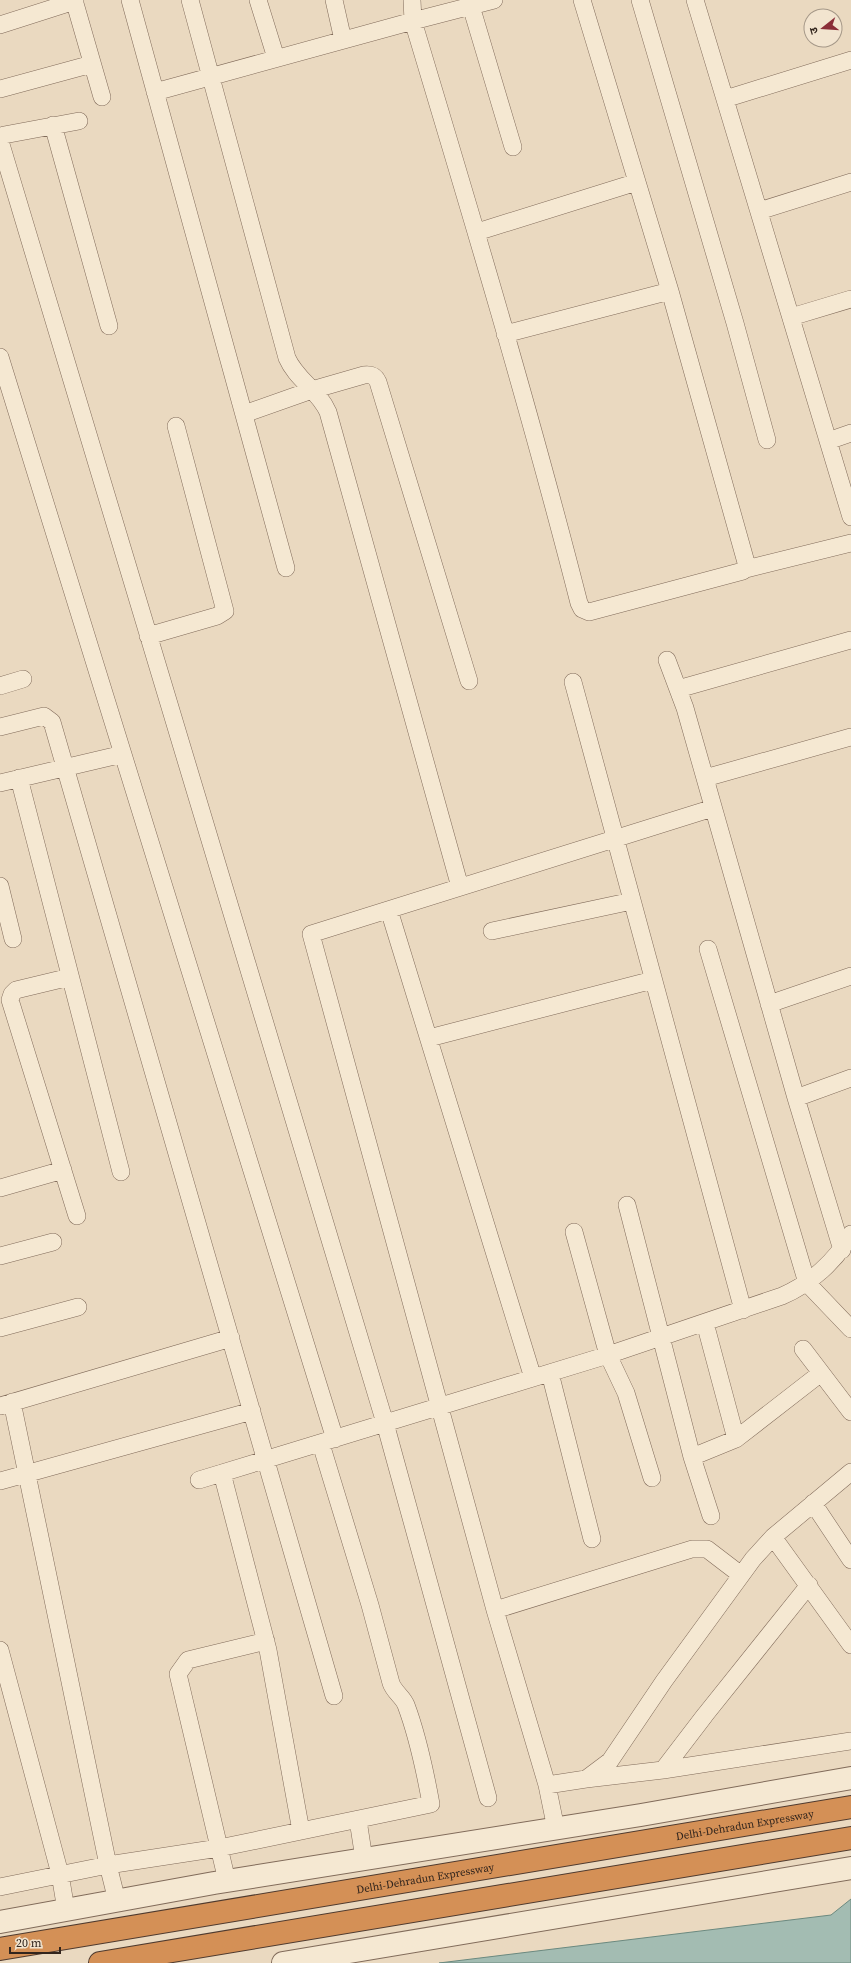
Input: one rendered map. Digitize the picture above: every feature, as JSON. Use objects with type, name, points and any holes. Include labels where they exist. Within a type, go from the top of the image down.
[{"type":"highway","name":"Delhi-Dehradun Expressway","points":[[0,1949],[851,1807]]},
{"type":"highway","points":[[100,1963],[851,1838]]},
{"type":"street","points":[[130,0],[286,568]]},
{"type":"street","points":[[190,0],[287,358],[295,372],[312,390],[328,412],[460,888]]},
{"type":"street","points":[[258,0],[276,58]]},
{"type":"street","points":[[334,0],[343,40]]},
{"type":"street","points":[[412,0],[413,21],[477,232],[551,494],[579,603],[582,609],[589,612],[596,611],[689,587],[746,569],[851,543]]},
{"type":"street","points":[[156,92],[276,58],[494,0]]},
{"type":"street","points":[[582,0],[670,291],[747,562],[746,569]]},
{"type":"street","points":[[640,0],[737,330],[767,440]]},
{"type":"street","points":[[695,0],[851,517]]},
{"type":"street","points":[[0,25],[75,1],[102,97]]},
{"type":"street","points":[[471,6],[513,147]]},
{"type":"street","points":[[725,99],[851,60]]},
{"type":"street","points":[[0,89],[92,64]]},
{"type":"street","points":[[78,121],[2,136],[0,141],[5,177],[148,636],[385,1423],[488,1798]]},
{"type":"street","points":[[53,125],[109,326]]},
{"type":"street","points":[[477,232],[637,182]]},
{"type":"street","points":[[759,211],[851,182]]},
{"type":"street","points":[[505,334],[670,291]]},
{"type":"street","points":[[791,316],[851,299]]},
{"type":"street","points":[[0,357],[123,754],[328,1441],[391,1683],[393,1688],[405,1702],[412,1724],[431,1804],[359,1823],[301,1831],[220,1851],[108,1867],[0,1887]]},
{"type":"street","points":[[244,414],[312,390],[370,374],[375,376],[469,681]]},
{"type":"street","points":[[148,636],[217,616],[225,610],[176,426]]},
{"type":"street","points":[[828,441],[851,433]]},
{"type":"street","points":[[678,689],[851,640]]},
{"type":"street","points":[[667,660],[678,689],[705,778],[796,1098],[842,1250]]},
{"type":"street","points":[[0,686],[23,679]]},
{"type":"street","points":[[573,682],[742,1310]]},
{"type":"street","points":[[0,727],[44,716],[52,722],[67,768],[334,1696]]},
{"type":"street","points":[[705,778],[851,737]]},
{"type":"street","points":[[0,783],[123,754]]},
{"type":"street","points":[[19,778],[121,1172]]},
{"type":"street","points":[[555,1821],[548,1789],[494,1610],[311,934],[713,808]]},
{"type":"street","points":[[0,886],[13,939]]},
{"type":"street","points":[[492,931],[632,901]]},
{"type":"street","points":[[389,910],[533,1378]]},
{"type":"street","points":[[708,949],[807,1283],[851,1329]]},
{"type":"street","points":[[769,1004],[851,976]]},
{"type":"street","points":[[70,977],[24,987],[12,994],[10,1000],[77,1216]]},
{"type":"street","points":[[428,1038],[653,980]]},
{"type":"street","points":[[796,1098],[851,1078]]},
{"type":"street","points":[[0,1188],[63,1170]]},
{"type":"street","points":[[627,1205],[692,1458],[711,1516]]},
{"type":"street","points":[[574,1232],[608,1356],[626,1393],[652,1478]]},
{"type":"street","points":[[200,1480],[608,1356],[782,1296],[807,1283],[842,1250],[851,1234]]},
{"type":"street","points":[[0,1256],[53,1242]]},
{"type":"street","points":[[0,1328],[78,1307]]},
{"type":"street","points":[[705,1323],[736,1439]]},
{"type":"street","points":[[116,1894],[108,1867],[26,1474],[6,1404],[231,1338]]},
{"type":"street","points":[[803,1349],[851,1412]]},
{"type":"street","points":[[550,1373],[592,1539]]},
{"type":"street","points":[[692,1458],[736,1439],[821,1374]]},
{"type":"street","points":[[0,1481],[252,1411]]},
{"type":"street","points":[[586,1779],[610,1760],[664,1681],[742,1574],[773,1537],[851,1472]]},
{"type":"street","points":[[222,1473],[266,1641],[301,1831]]},
{"type":"street","points":[[813,1503],[851,1560]]},
{"type":"street","points":[[773,1537],[851,1645]]},
{"type":"street","points":[[494,1610],[692,1549],[707,1549],[742,1574]]},
{"type":"street","points":[[663,1770],[808,1585]]},
{"type":"street","points":[[226,1876],[178,1674],[188,1660],[266,1641]]},
{"type":"street","points":[[0,1650],[60,1877],[65,1904]]},
{"type":"street","points":[[548,1789],[586,1779],[663,1770],[851,1742]]},
{"type":"street","points":[[0,1922],[65,1904],[116,1894],[363,1852],[555,1821],[851,1778]]},
{"type":"street","points":[[359,1823],[363,1852]]},
{"type":"street","points":[[283,1963],[851,1868]]},
{"type":"shaded area","points":[[851,1899],[851,1963],[439,1963],[831,1915]]}]
